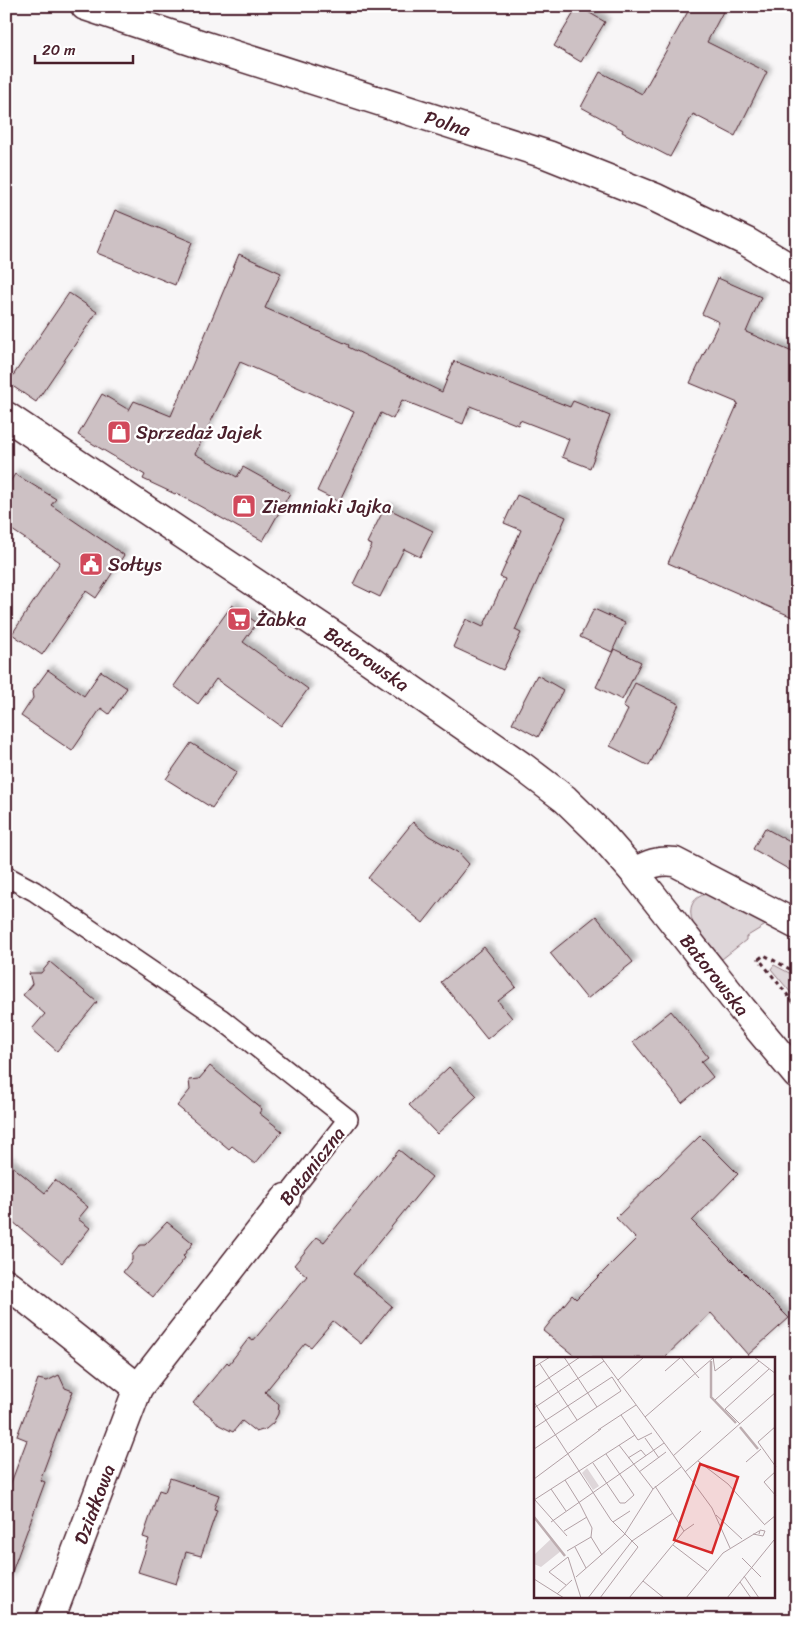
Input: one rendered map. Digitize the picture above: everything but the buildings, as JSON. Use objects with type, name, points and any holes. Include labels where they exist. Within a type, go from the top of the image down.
[{"type":"street","name":"Polna","points":[[86,6],[203,46],[548,155],[656,198],[747,242],[797,272]]},
{"type":"street","name":"Batorowska","points":[[6,416],[331,633],[523,767],[565,799],[599,832],[634,872],[742,1009],[797,1075]]},
{"type":"street","points":[[634,872],[649,864],[663,860],[675,862],[797,925]]},
{"type":"street","name":"Botaniczna","points":[[138,1388],[286,1198]]},
{"type":"street","points":[[6,1284],[138,1388]]},
{"type":"street","name":"Działkowa","points":[[50,1620],[138,1388]]},
{"type":"lane","name":"Botaniczna","points":[[6,876],[34,891],[220,1018],[348,1120],[286,1198]]},
{"type":"path","points":[[797,972],[764,955],[759,959],[797,1007]]},
{"type":"shaded area","points":[[710,893],[769,923],[746,937],[746,940],[722,959],[693,923],[691,917],[693,903],[704,894]]},
{"type":"shaded area","points":[[774,965],[797,977],[797,1000],[771,969]]},
{"type":"place","name":"Sprzedaż Jajek","points":[[119,432]]},
{"type":"place","name":"Ziemniaki Jajka","points":[[244,506]]},
{"type":"place","name":"Sołtys","points":[[91,564]]},
{"type":"place","name":"Żabka","points":[[239,619]]}]
